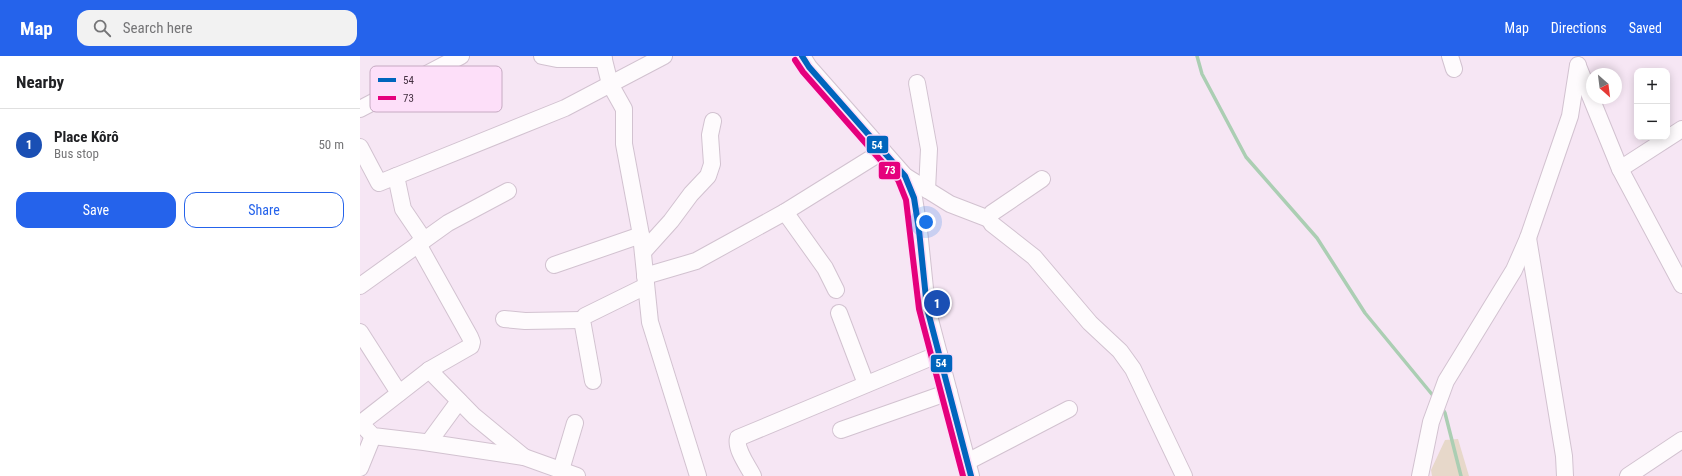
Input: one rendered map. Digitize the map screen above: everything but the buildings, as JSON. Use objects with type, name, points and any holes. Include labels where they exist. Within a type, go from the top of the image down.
[{"type":"street","points":[[441,66],[460,56]]},
{"type":"street","points":[[542,56],[557,59],[604,58],[610,84],[624,109],[624,144],[641,235],[650,322],[698,476]]},
{"type":"street","points":[[360,147],[379,183],[565,108],[664,56]]},
{"type":"street","points":[[802,56],[809,67],[905,176],[959,209],[989,219],[992,224],[1034,257],[1090,323],[1120,351],[1133,369],[1184,476]]},
{"type":"street","points":[[1577,61],[1620,169],[1682,285]]},
{"type":"street","points":[[1420,476],[1431,422],[1446,381],[1514,270],[1528,238],[1570,116],[1577,61]]},
{"type":"street","points":[[917,83],[929,149],[928,190]]},
{"type":"street","points":[[360,109],[370,104]]},
{"type":"street","points":[[643,252],[671,221],[691,194],[708,176],[712,164],[710,135],[713,121]]},
{"type":"street","points":[[1620,169],[1682,129]]},
{"type":"street","points":[[504,319],[582,320],[585,316],[646,281],[696,261],[785,212],[883,151]]},
{"type":"street","points":[[396,176],[403,209],[472,342],[471,346],[429,370],[360,423],[373,436],[429,442],[524,457],[577,476]]},
{"type":"street","points":[[905,176],[914,198],[919,230],[927,308],[969,469],[1069,409]]},
{"type":"street","points":[[989,219],[992,213],[1042,179]]},
{"type":"street","points":[[360,286],[448,223],[508,191]]},
{"type":"street","points":[[785,212],[825,268],[836,290]]},
{"type":"street","points":[[554,265],[641,235]]},
{"type":"street","points":[[1528,238],[1564,456],[1565,476]]},
{"type":"street","points":[[839,313],[866,384]]},
{"type":"street","points":[[582,320],[593,381]]},
{"type":"street","points":[[360,332],[399,393]]},
{"type":"street","points":[[753,476],[740,452],[738,438],[939,354]]},
{"type":"street","points":[[429,370],[474,416],[524,457]]},
{"type":"street","points":[[841,430],[949,392]]},
{"type":"street","points":[[429,442],[459,401]]},
{"type":"street","points":[[560,470],[575,423]]},
{"type":"street","points":[[360,468],[373,436]]},
{"type":"street","points":[[1628,476],[1682,440]]},
{"type":"shaded area","points":[[1458,439],[1469,476],[1432,476],[1431,470],[1445,440]]},
{"type":"waterway","points":[[1197,56],[1202,74],[1246,157],[1317,238],[1365,313],[1435,398]]},
{"type":"waterway","points":[[1442,408],[1445,413],[1461,476]]},
{"type":"transit line","name":"54","points":[[802,56],[809,67],[905,176],[914,198],[919,230],[927,308],[971,476]]},
{"type":"transit line","name":"73","points":[[795,60],[803,72],[898,180],[906,200],[919,309],[963,476]]},
{"type":"place","name":"Place Kôrô","points":[[937,303]]}]
